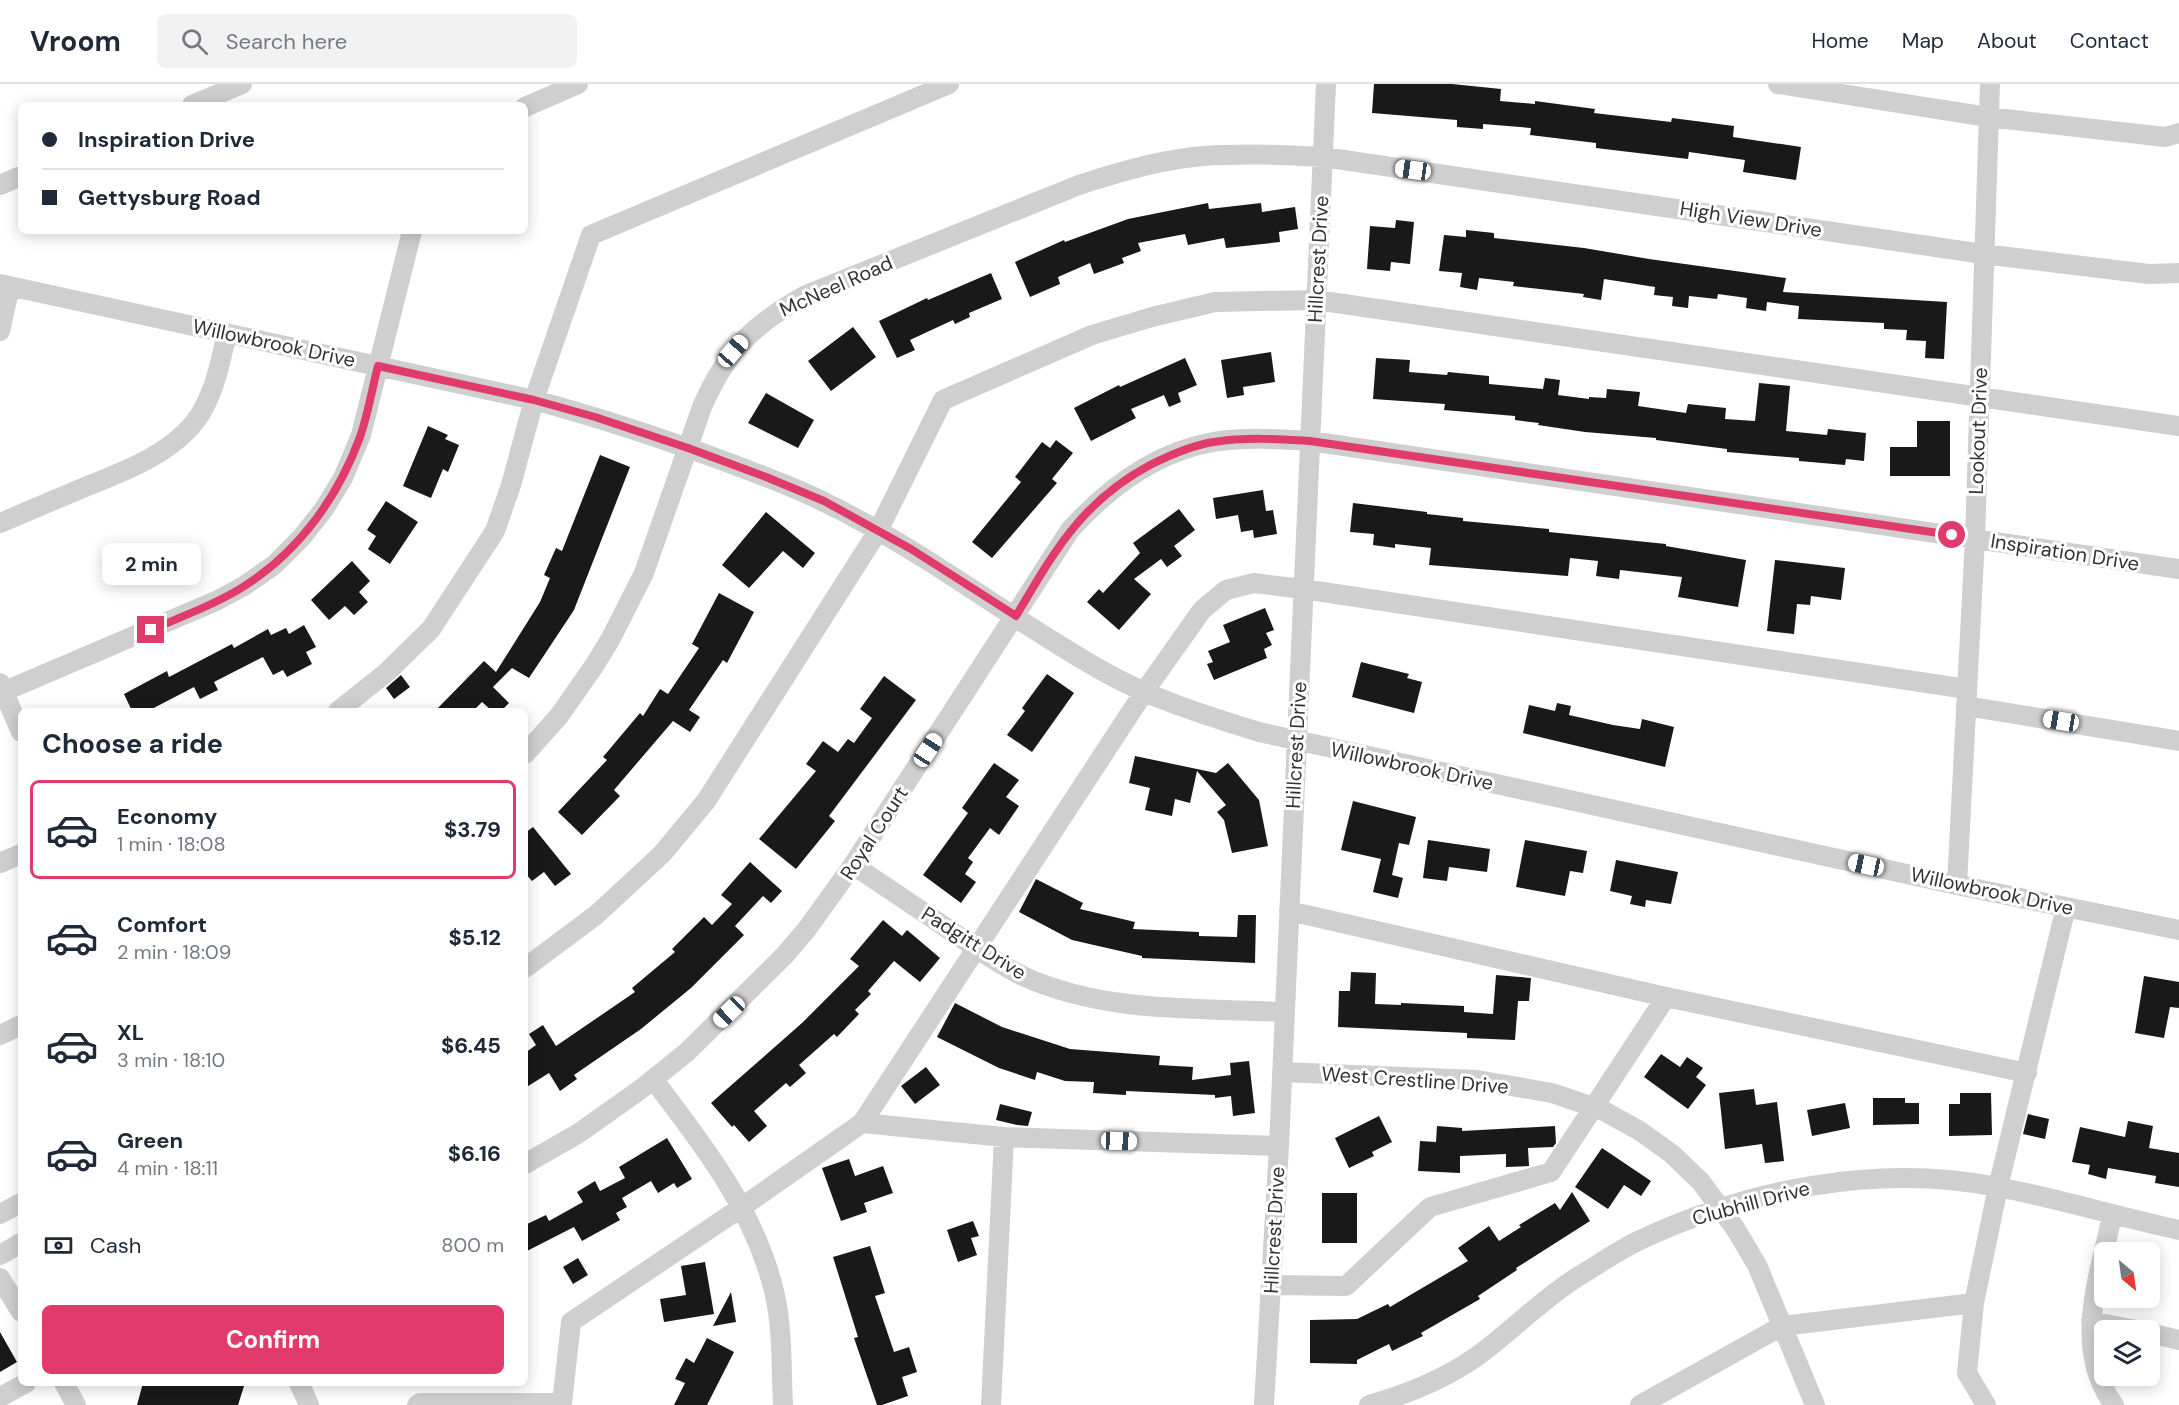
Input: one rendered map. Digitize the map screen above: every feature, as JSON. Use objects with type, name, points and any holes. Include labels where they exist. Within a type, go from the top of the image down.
[{"type":"street","points":[[199,102],[242,84]]},
{"type":"street","points":[[528,106],[578,84]]},
{"type":"street","points":[[342,708],[387,672],[431,629],[495,531],[512,484],[534,400],[591,235],[949,84]]},
{"type":"street","name":"Hillcrest Drive","points":[[1264,1405],[1279,1146],[1326,84]]},
{"type":"street","points":[[1778,84],[1989,117],[2165,136],[2179,133]]},
{"type":"street","name":"Lookout Drive","points":[[1957,885],[1975,538],[1990,84]]},
{"type":"street","name":"McNeel Road","points":[[528,751],[559,716],[610,640],[644,573],[711,387],[733,351],[775,312],[806,295],[1104,177],[1202,156],[1256,154],[1323,157]]},
{"type":"street","name":"High View Drive","points":[[1323,157],[1983,254],[2149,274],[2179,273]]},
{"type":"street","points":[[0,185],[18,177]]},
{"type":"street","points":[[18,726],[1,689],[216,601],[244,586],[274,565],[302,537],[343,478],[361,435],[411,234]]},
{"type":"street","points":[[0,331],[5,285]]},
{"type":"street","name":"Willowbrook Drive","points":[[5,285],[534,400],[595,417],[688,448],[824,501],[911,549],[1099,669],[1144,692],[1187,710],[1258,732],[1957,885],[2179,930]]},
{"type":"street","points":[[528,966],[596,915],[662,854],[706,801],[878,531],[943,400],[1092,335],[1152,317],[1215,302],[1316,300],[2179,426]]},
{"type":"street","points":[[0,523],[142,462],[175,441],[195,423],[208,399],[219,369],[227,333]]},
{"type":"street","name":"Royal Court","points":[[528,1162],[579,1133],[653,1080],[687,1052],[784,956],[813,921],[853,865],[1070,530],[1094,504],[1135,473],[1187,449],[1212,442],[1253,438],[1310,441]]},
{"type":"street","name":"Inspiration Drive","points":[[1310,441],[2179,569]]},
{"type":"street","points":[[417,1405],[420,1403],[562,1404],[571,1322],[862,1123],[1144,692],[1202,610],[1226,590],[1254,583],[1303,589],[1967,697],[2179,741]]},
{"type":"street","points":[[0,864],[18,855]]},
{"type":"street","name":"Padgitt Drive","points":[[853,865],[977,948],[1024,976],[1064,991],[1095,999],[1138,1005],[1284,1012]]},
{"type":"street","points":[[1986,1405],[1967,1373],[1974,1303],[1998,1187],[2066,907]]},
{"type":"street","points":[[1289,911],[1666,997],[2027,1073]]},
{"type":"street","points":[[1271,1285],[1346,1286],[1430,1207],[1551,1172],[1666,997]]},
{"type":"street","points":[[0,1035],[18,1026]]},
{"type":"street","name":"West Crestline Drive","points":[[1282,1072],[1477,1080],[1552,1093],[1594,1107],[1640,1131],[1672,1154],[1701,1182],[1723,1208],[1757,1265],[1815,1405]]},
{"type":"street","points":[[653,1080],[704,1147],[742,1207],[757,1239],[774,1292],[780,1330],[783,1405]]},
{"type":"street","points":[[862,1123],[1004,1137],[1279,1146]]},
{"type":"street","points":[[991,1405],[1004,1137]]},
{"type":"street","name":"Clubhill Drive","points":[[1369,1405],[1421,1388],[1448,1374],[1477,1356],[1558,1290],[1635,1242],[1692,1218],[1755,1198],[1815,1186],[1879,1178],[1939,1179],[1998,1187],[2112,1216],[2179,1230]]},
{"type":"street","points":[[0,1214],[18,1205]]},
{"type":"street","points":[[2112,1216],[2090,1334],[2093,1359],[2107,1395],[2114,1405]]},
{"type":"street","points":[[0,1255],[18,1244]]},
{"type":"street","points":[[0,1278],[18,1307]]},
{"type":"street","points":[[1640,1405],[1782,1326],[1974,1303]]},
{"type":"street","points":[[2160,1335],[2179,1340]]},
{"type":"street","points":[[0,1397],[20,1386]]},
{"type":"street","points":[[66,1386],[76,1405]]},
{"type":"street","points":[[300,1386],[309,1405]]},
{"type":"building","points":[[1374,84],[1452,84],[1501,89],[1500,101],[1535,104],[1535,101],[1595,109],[1594,113],[1671,122],[1672,118],[1734,126],[1733,137],[1801,147],[1796,180],[1743,172],[1745,160],[1689,152],[1688,159],[1596,148],[1596,143],[1530,135],[1531,128],[1483,124],[1483,129],[1457,127],[1457,120],[1372,113]]},
{"type":"building","points":[[1208,203],[1209,209],[1261,203],[1262,212],[1295,207],[1298,229],[1279,232],[1280,242],[1226,248],[1224,238],[1188,245],[1185,234],[1138,243],[1141,251],[1122,258],[1124,263],[1094,274],[1090,263],[1058,277],[1060,284],[1030,297],[1015,262],[1064,240],[1065,242],[1128,219]]},
{"type":"building","points":[[1396,220],[1414,222],[1410,264],[1391,262],[1390,271],[1367,269],[1370,226],[1395,228]]},
{"type":"building","points":[[1466,230],[1494,233],[1494,238],[1584,248],[1786,278],[1783,292],[1947,302],[1944,359],[1925,358],[1926,341],[1906,340],[1907,330],[1884,329],[1884,323],[1798,319],[1799,306],[1767,302],[1766,311],[1746,308],[1747,298],[1718,294],[1717,299],[1689,296],[1688,308],[1672,306],[1673,297],[1654,295],[1655,287],[1604,279],[1601,300],[1583,297],[1584,294],[1513,286],[1514,282],[1479,278],[1477,290],[1460,287],[1462,273],[1439,271],[1444,235],[1466,237]]},
{"type":"building","points":[[991,273],[1002,299],[969,313],[970,317],[955,324],[953,320],[910,340],[915,350],[897,358],[879,321],[927,298],[928,300]]},
{"type":"building","points":[[853,327],[876,357],[831,391],[808,361]]},
{"type":"building","points":[[1271,352],[1275,382],[1243,387],[1244,395],[1227,398],[1221,360]]},
{"type":"building","points":[[1185,358],[1197,385],[1178,393],[1181,402],[1169,407],[1164,395],[1131,409],[1136,418],[1091,441],[1074,408],[1119,385],[1120,387]]},
{"type":"building","points":[[1376,358],[1410,360],[1409,372],[1447,375],[1448,372],[1489,376],[1489,384],[1543,389],[1545,378],[1560,380],[1558,395],[1589,399],[1589,397],[1606,398],[1607,389],[1640,392],[1638,406],[1686,413],[1688,404],[1726,408],[1725,419],[1755,421],[1759,383],[1790,386],[1786,431],[1827,435],[1828,429],[1866,433],[1864,461],[1846,459],[1845,465],[1799,461],[1799,458],[1727,452],[1727,449],[1656,440],[1656,438],[1585,432],[1538,425],[1539,423],[1515,420],[1515,416],[1444,410],[1445,404],[1373,399]]},
{"type":"building","points":[[766,393],[814,420],[798,448],[748,423]]},
{"type":"building","points":[[1917,421],[1950,421],[1950,476],[1890,476],[1890,447],[1917,447]]},
{"type":"building","points":[[428,426],[448,435],[445,439],[459,445],[448,472],[443,469],[431,498],[403,486]]},
{"type":"building","points":[[1056,440],[1073,453],[1052,479],[1057,483],[992,558],[972,542],[1021,482],[1015,477],[1042,442],[1050,448]]},
{"type":"building","points":[[600,455],[630,467],[574,610],[529,678],[512,668],[493,687],[509,703],[504,708],[489,708],[482,702],[476,708],[438,708],[484,661],[496,672],[540,602],[550,578],[544,575],[556,548],[562,551]]},
{"type":"building","points":[[1263,490],[1266,511],[1273,510],[1277,534],[1254,538],[1253,530],[1241,532],[1238,515],[1216,519],[1213,498]]},
{"type":"building","points":[[386,501],[418,522],[390,564],[368,549],[376,536],[367,530]]},
{"type":"building","points":[[1353,503],[1427,512],[1427,514],[1463,518],[1463,521],[1666,544],[1666,546],[1746,560],[1738,607],[1678,597],[1682,577],[1620,570],[1619,579],[1596,576],[1598,561],[1570,558],[1568,576],[1429,565],[1431,548],[1395,544],[1395,548],[1373,545],[1374,534],[1350,532]]},
{"type":"building","points":[[1179,509],[1195,530],[1174,546],[1182,556],[1167,567],[1161,559],[1134,579],[1151,594],[1119,630],[1087,602],[1099,589],[1103,593],[1140,553],[1133,543]]},
{"type":"building","points":[[766,512],[815,553],[803,568],[783,551],[749,588],[722,565]]},
{"type":"building","points":[[1775,560],[1845,568],[1841,600],[1811,596],[1810,605],[1797,604],[1794,634],[1767,631]]},
{"type":"building","points":[[352,561],[370,581],[359,592],[368,602],[354,615],[345,606],[329,620],[311,600]]},
{"type":"building","points":[[719,593],[754,612],[727,663],[723,660],[689,710],[700,717],[690,732],[673,721],[614,790],[620,796],[582,835],[558,812],[607,760],[603,757],[640,713],[643,716],[660,689],[668,694],[699,648],[692,644]]},
{"type":"building","points":[[1265,608],[1274,630],[1266,633],[1272,645],[1264,649],[1267,658],[1214,680],[1207,664],[1213,662],[1208,651],[1230,642],[1223,625]]},
{"type":"building","points":[[304,625],[316,647],[306,652],[312,664],[287,677],[283,670],[273,675],[263,657],[214,682],[218,690],[200,699],[194,687],[154,708],[131,708],[124,694],[167,671],[169,677],[232,644],[234,648],[268,629],[271,635],[286,628],[289,634]]},
{"type":"building","points":[[1361,662],[1409,674],[1407,678],[1422,682],[1414,713],[1352,697]]},
{"type":"building","points":[[1047,674],[1074,693],[1032,752],[1007,735],[1025,711],[1022,708]]},
{"type":"building","points":[[401,675],[410,687],[394,699],[386,688]]},
{"type":"building","points":[[884,676],[916,700],[829,816],[835,821],[796,869],[759,839],[816,771],[806,764],[823,741],[838,752],[848,739],[854,743],[872,718],[860,709]]},
{"type":"building","points":[[1557,703],[1571,706],[1569,715],[1613,725],[1640,729],[1642,719],[1674,727],[1665,767],[1523,733],[1529,705],[1555,711]]},
{"type":"building","points":[[1135,756],[1216,773],[1228,763],[1259,800],[1268,846],[1232,853],[1224,820],[1217,812],[1226,805],[1197,771],[1190,803],[1175,799],[1172,816],[1145,810],[1150,788],[1129,783]]},
{"type":"building","points":[[994,763],[1019,780],[1006,797],[1019,806],[999,835],[990,828],[968,858],[973,862],[965,874],[976,882],[961,903],[923,875],[968,813],[962,808]]},
{"type":"building","points":[[1353,801],[1416,817],[1409,845],[1399,843],[1392,875],[1403,878],[1398,898],[1373,892],[1381,859],[1341,850]]},
{"type":"building","points":[[533,827],[571,874],[555,886],[544,872],[532,881],[528,876],[528,831]]},
{"type":"building","points":[[1428,840],[1490,849],[1487,872],[1449,867],[1447,881],[1423,878]]},
{"type":"building","points":[[1525,840],[1587,851],[1583,873],[1570,871],[1565,896],[1516,887]]},
{"type":"building","points":[[1616,860],[1678,872],[1671,904],[1646,900],[1645,907],[1630,904],[1632,896],[1610,891]]},
{"type":"building","points":[[750,862],[782,891],[771,903],[763,896],[735,926],[744,935],[691,988],[641,1029],[574,1075],[577,1079],[560,1091],[549,1073],[528,1086],[528,1051],[536,1045],[529,1034],[543,1025],[556,1046],[635,992],[632,988],[675,952],[672,949],[704,917],[712,925],[732,904],[721,895]]},
{"type":"building","points":[[1036,879],[1083,903],[1080,909],[1135,922],[1133,929],[1199,932],[1199,936],[1237,937],[1238,915],[1256,915],[1255,963],[1142,958],[1142,956],[1072,940],[1019,912]]},
{"type":"building","points":[[883,920],[902,936],[907,930],[940,958],[920,982],[894,961],[868,991],[871,994],[855,1010],[859,1014],[837,1037],[834,1034],[799,1065],[806,1073],[790,1087],[786,1083],[754,1111],[767,1126],[749,1142],[711,1103],[802,1023],[859,966],[850,959]]},
{"type":"building","points":[[1351,972],[1376,973],[1375,1004],[1464,1006],[1464,1012],[1493,1014],[1496,975],[1531,978],[1529,1001],[1518,1001],[1515,1040],[1467,1038],[1467,1033],[1338,1027],[1339,991],[1350,991]]},
{"type":"building","points":[[2144,976],[2179,982],[2179,1008],[2170,1007],[2164,1038],[2135,1033]]},
{"type":"building","points":[[955,1003],[1002,1027],[1070,1049],[1160,1056],[1159,1065],[1193,1067],[1192,1080],[1231,1075],[1230,1063],[1249,1061],[1255,1113],[1233,1116],[1231,1096],[1215,1098],[1215,1095],[1126,1091],[1126,1095],[1093,1093],[1094,1082],[1065,1081],[1037,1072],[1035,1080],[999,1068],[937,1037]]},
{"type":"building","points":[[1661,1054],[1680,1067],[1687,1057],[1703,1068],[1696,1077],[1706,1085],[1688,1109],[1644,1077]]},
{"type":"building","points":[[926,1067],[940,1085],[915,1104],[901,1086]]},
{"type":"building","points":[[1754,1089],[1756,1105],[1777,1102],[1784,1161],[1765,1163],[1762,1144],[1725,1149],[1719,1093]]},
{"type":"building","points":[[1960,1093],[1991,1093],[1992,1135],[1949,1136],[1949,1104],[1960,1104]]},
{"type":"building","points":[[1873,1098],[1905,1098],[1905,1103],[1919,1103],[1919,1124],[1873,1125]]},
{"type":"building","points":[[1845,1103],[1850,1128],[1812,1136],[1807,1110]]},
{"type":"building","points":[[1000,1104],[1032,1112],[1028,1126],[996,1120]]},
{"type":"building","points":[[2028,1114],[2049,1119],[2045,1139],[2023,1134]]},
{"type":"building","points":[[1379,1116],[1392,1142],[1372,1152],[1374,1156],[1349,1168],[1335,1138]]},
{"type":"building","points":[[2128,1121],[2153,1126],[2149,1148],[2179,1153],[2179,1187],[2155,1183],[2156,1176],[2108,1168],[2106,1179],[2088,1174],[2090,1165],[2072,1162],[2080,1127],[2125,1137]]},
{"type":"building","points":[[1437,1126],[1462,1128],[1462,1131],[1555,1126],[1556,1143],[1553,1147],[1528,1148],[1529,1166],[1506,1167],[1506,1154],[1460,1156],[1460,1173],[1418,1171],[1420,1141],[1436,1142]]},
{"type":"building","points":[[667,1138],[692,1179],[677,1188],[674,1183],[658,1193],[651,1181],[622,1198],[627,1207],[616,1213],[620,1220],[582,1241],[574,1227],[528,1250],[528,1224],[546,1215],[549,1221],[583,1202],[577,1192],[595,1181],[600,1191],[625,1178],[619,1167]]},
{"type":"building","points":[[1602,1148],[1651,1181],[1641,1196],[1624,1185],[1608,1209],[1575,1187]]},
{"type":"building","points":[[849,1159],[855,1176],[883,1166],[893,1193],[864,1203],[867,1212],[841,1221],[822,1168]]},
{"type":"building","points":[[1572,1192],[1590,1221],[1516,1268],[1517,1270],[1478,1296],[1480,1299],[1421,1333],[1423,1336],[1392,1351],[1389,1344],[1357,1360],[1357,1364],[1310,1363],[1310,1320],[1357,1319],[1388,1304],[1390,1307],[1468,1261],[1458,1248],[1489,1226],[1499,1241],[1521,1227],[1519,1225],[1555,1203],[1560,1210]]},
{"type":"building","points":[[1322,1193],[1357,1193],[1357,1243],[1322,1243]]},
{"type":"building","points":[[973,1221],[979,1236],[971,1238],[977,1255],[958,1262],[947,1230]]},
{"type":"building","points":[[870,1246],[885,1293],[875,1296],[894,1352],[909,1347],[917,1372],[902,1377],[908,1396],[882,1405],[877,1405],[854,1338],[858,1337],[833,1257]]},
{"type":"building","points":[[578,1258],[588,1275],[573,1284],[563,1267]]},
{"type":"building","points":[[705,1262],[714,1314],[664,1322],[660,1299],[686,1295],[681,1266]]},
{"type":"building","points":[[731,1292],[736,1322],[713,1326]]},
{"type":"building","points":[[0,1332],[17,1362],[0,1372]]},
{"type":"building","points":[[707,1338],[734,1352],[707,1405],[674,1405],[685,1383],[675,1379],[686,1358],[694,1363]]},
{"type":"building","points":[[142,1386],[244,1386],[238,1405],[137,1405]]},
{"type":"route","points":[[151,630],[244,586],[274,565],[302,537],[343,478],[361,435],[378,366],[534,400],[595,417],[766,477],[824,501],[911,549],[1016,616],[1070,530],[1111,489],[1161,459],[1187,449],[1212,442],[1253,438],[1310,441],[1952,535]]}]
